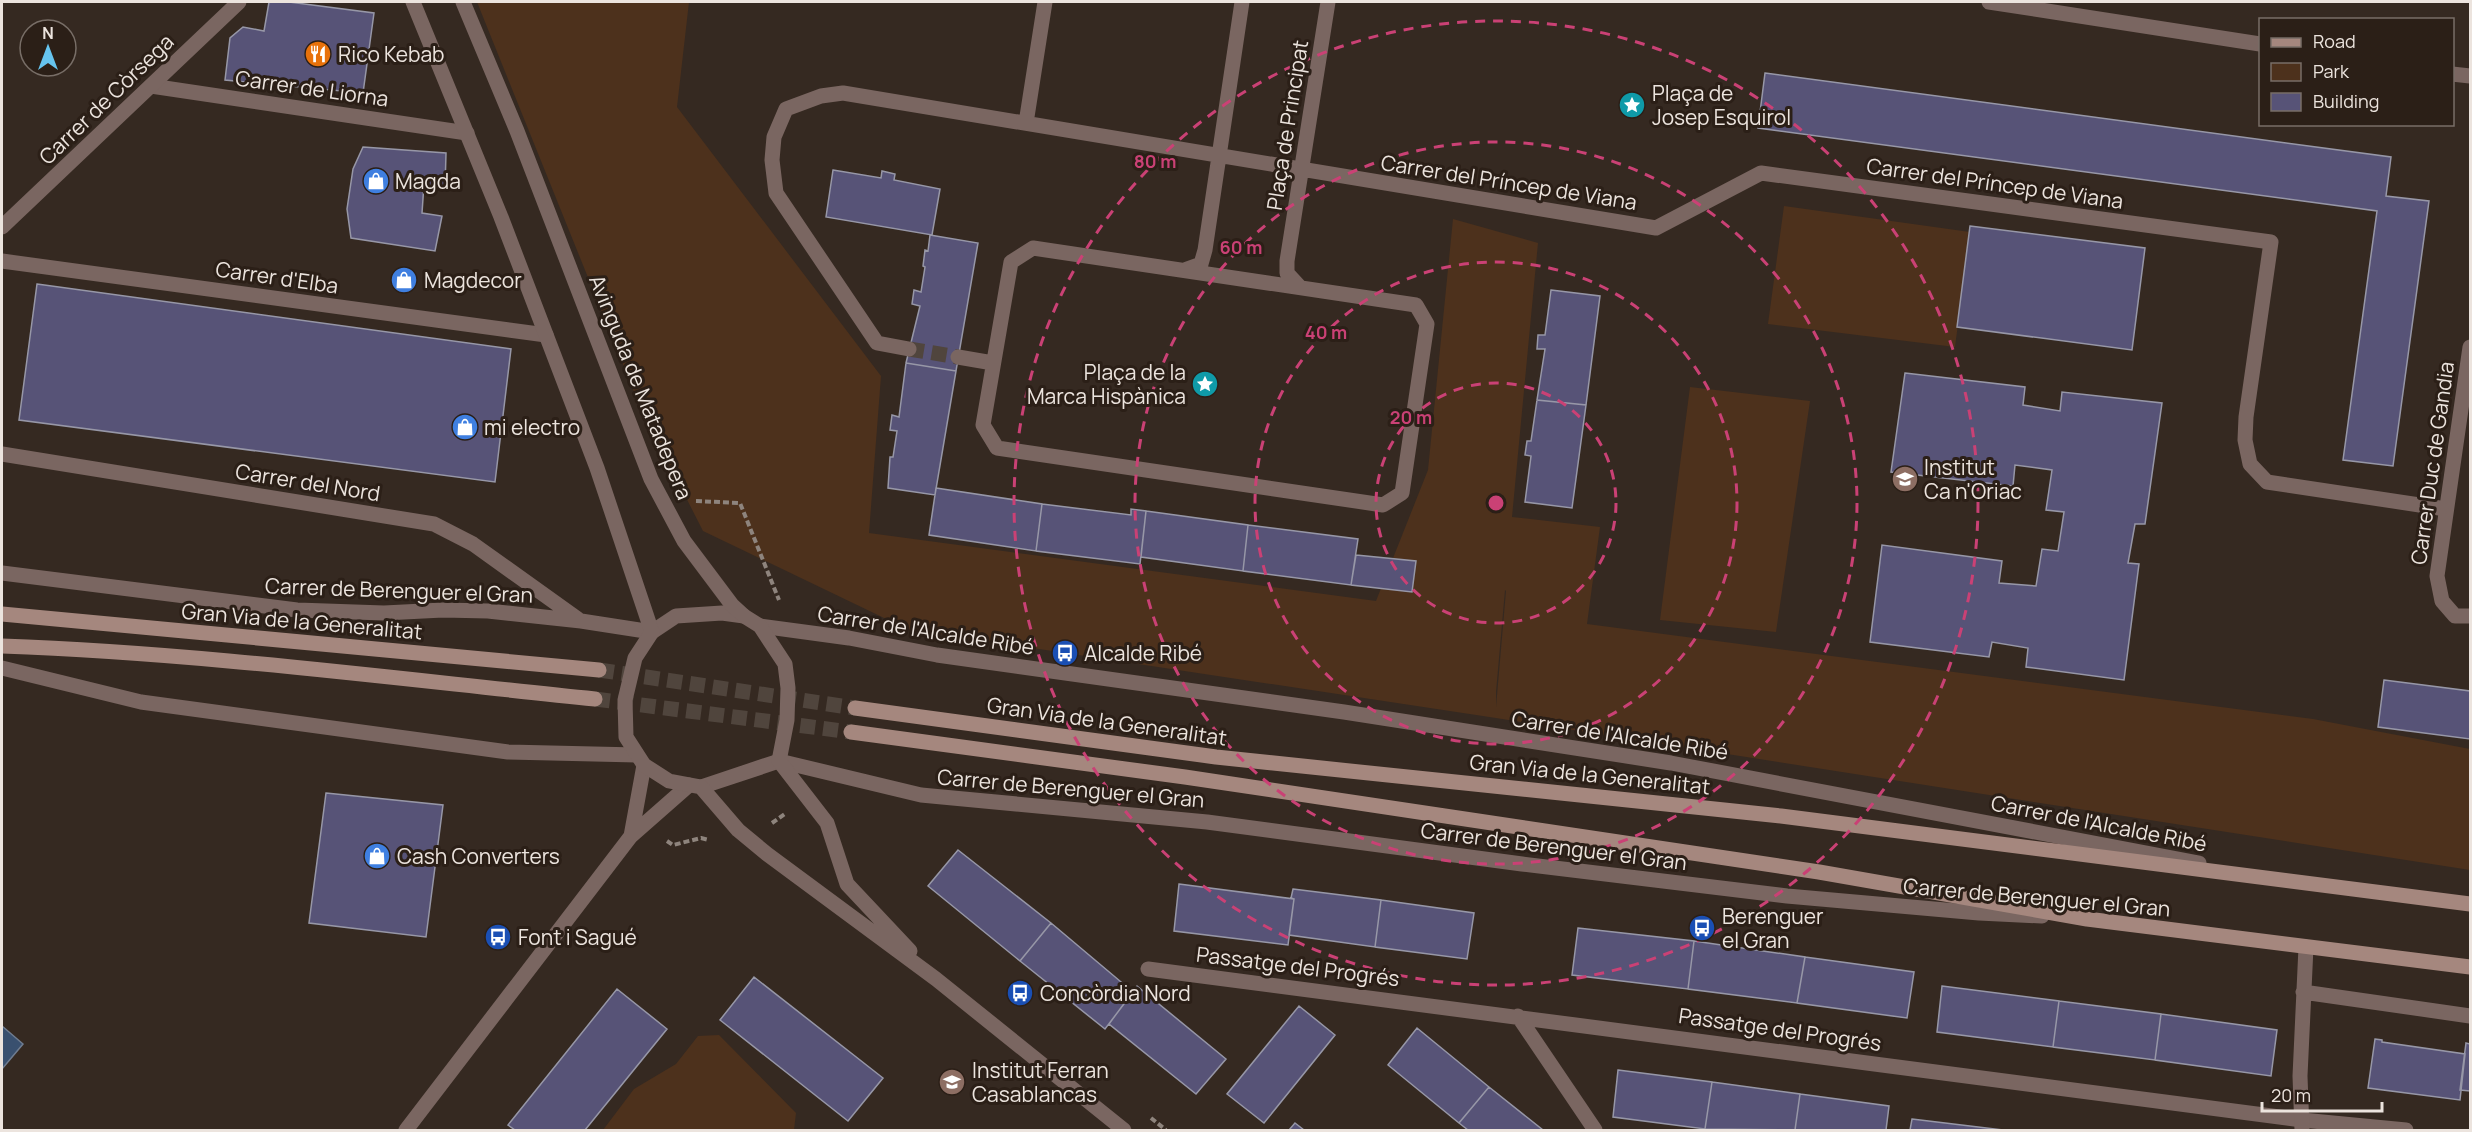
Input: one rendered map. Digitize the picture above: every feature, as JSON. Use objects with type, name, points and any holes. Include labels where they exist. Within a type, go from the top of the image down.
[{"type":"main road","name":"Gran Via de la Generalitat","points":[[2,614],[599,670]]},
{"type":"main road","points":[[2,646],[78,648],[595,699]]},
{"type":"main road","name":"Gran Via de la Generalitat","points":[[855,708],[1216,757],[1781,816],[2319,886]]},
{"type":"main road","points":[[851,732],[1174,776],[1819,872],[2087,919]]},
{"type":"main road","name":"Carrer de l'Alcalde Ribé","points":[[2319,886],[2470,904]]},
{"type":"main road","name":"Carrer de Berenguer el Gran","points":[[2087,919],[2470,967]]},
{"type":"street","name":"Carrer de Còrsega","points":[[2,227],[239,2]]},
{"type":"street","points":[[412,2],[467,133],[597,468],[652,632]]},
{"type":"street","name":"Avinguda de Matadepera","points":[[463,2],[517,130],[651,479],[684,541],[732,605],[759,626],[785,664],[788,688],[787,720],[779,761]]},
{"type":"street","points":[[1026,123],[1045,2]]},
{"type":"street","points":[[1187,269],[1201,264],[1205,250],[1242,2]]},
{"type":"street","name":"Plaça de Principat","points":[[1299,286],[1287,273],[1287,261],[1328,2]]},
{"type":"street","points":[[1989,2],[2259,44]]},
{"type":"street","points":[[2454,74],[2470,76]]},
{"type":"street","name":"Carrer de Liorna","points":[[151,86],[467,133]]},
{"type":"street","points":[[909,349],[877,343],[776,193],[772,160],[774,137],[786,109],[821,96],[843,93],[1301,170]]},
{"type":"street","name":"Carrer del Príncep de Viana","points":[[1301,170],[1656,228],[1761,173],[2271,242],[2246,417],[2245,440],[2250,464],[2267,482],[2446,509]]},
{"type":"street","points":[[1033,248],[1299,286],[1416,305],[1427,324],[1402,493],[1383,505],[997,448],[983,425],[1011,262],[1033,248]]},
{"type":"street","name":"Carrer d'Elba","points":[[2,261],[546,335]]},
{"type":"street","name":"Carrer Duc de Gandia","points":[[2463,615],[2442,602],[2437,576],[2470,347]]},
{"type":"street","points":[[958,357],[993,363]]},
{"type":"street","name":"Carrer del Nord","points":[[2,454],[434,524],[473,544],[581,621]]},
{"type":"street","name":"Carrer de Berenguer el Gran","points":[[2,573],[297,610],[384,613],[477,611],[581,621],[652,632]]},
{"type":"street","points":[[744,616],[676,615],[652,632],[635,658],[625,700],[626,737],[641,760],[669,781],[695,786],[750,840],[936,979],[1124,1131]]},
{"type":"street","name":"Carrer de l'Alcalde Ribé","points":[[759,626],[849,638],[937,655],[1344,712],[1671,763],[2319,886]]},
{"type":"street","points":[[2,668],[141,702],[508,752],[641,760]]},
{"type":"street","points":[[631,836],[641,760]]},
{"type":"street","points":[[406,1131],[631,836],[642,825],[695,786],[779,761],[823,818],[848,884],[936,979]]},
{"type":"street","name":"Carrer de Berenguer el Gran","points":[[779,761],[921,795],[1207,822],[1787,896],[1979,913],[2087,919]]},
{"type":"street","points":[[2302,1125],[2300,1076],[2306,947]]},
{"type":"street","name":"Passatge del Progrés","points":[[1148,969],[1518,1016],[2302,1125],[2406,1131]]},
{"type":"street","points":[[2303,992],[2470,1016]]},
{"type":"street","points":[[1518,1016],[1595,1131]]},
{"type":"path","points":[[662,499],[740,503],[792,631]]},
{"type":"path","points":[[642,825],[673,845],[701,838],[716,841],[734,852],[793,807],[823,818]]},
{"type":"green space","points":[[477,2],[689,2],[677,107],[881,376],[869,533],[1376,601],[1428,470],[1453,219],[1538,243],[1512,517],[1600,527],[1587,624],[2313,719],[2470,749],[2470,870],[907,629],[703,531],[641,409]],"holes":[[[1505,590],[1506,591],[1496,707]]]},
{"type":"green space","points":[[1784,206],[1970,232],[1955,347],[1768,324]]},
{"type":"green space","points":[[1690,387],[1810,401],[1776,632],[1660,620]]},
{"type":"green space","points":[[719,1035],[796,1113],[794,1130],[603,1130],[634,1089],[676,1064],[698,1036]]},
{"type":"water","points":[[2,1026],[23,1044],[2,1069]]},
{"type":"building","points":[[269,2],[289,2],[374,13],[363,93],[225,80],[230,38],[243,27],[264,31]]},
{"type":"building","points":[[1765,73],[2391,157],[2386,196],[2429,201],[2393,466],[2343,460],[2377,211],[1758,128]]},
{"type":"building","points":[[363,147],[446,153],[445,189],[424,184],[422,213],[442,216],[435,251],[351,238],[347,209],[353,169]]},
{"type":"building","points":[[833,170],[881,178],[882,171],[895,174],[894,180],[940,189],[932,235],[826,217]]},
{"type":"building","points":[[1970,226],[2145,248],[2132,350],[1957,327]]},
{"type":"building","points":[[930,235],[978,243],[956,371],[906,363],[920,306],[912,304],[914,290],[921,292],[925,250],[928,251]]},
{"type":"building","points":[[37,284],[511,349],[495,482],[19,420]]},
{"type":"building","points":[[1551,290],[1600,296],[1586,405],[1537,400],[1545,349],[1537,349],[1538,335],[1545,335]]},
{"type":"building","points":[[906,363],[956,371],[935,495],[888,488],[890,457],[893,457],[897,431],[890,430],[892,415],[899,417]]},
{"type":"building","points":[[1905,373],[2025,387],[2023,405],[2060,411],[2062,392],[2162,403],[2145,524],[2135,524],[2128,563],[2139,564],[2124,680],[2026,667],[2028,648],[1992,642],[1989,657],[1870,642],[1882,545],[2002,561],[1999,583],[2036,586],[2042,549],[2058,551],[2064,512],[2046,510],[2052,470],[2015,465],[2013,486],[1891,472]]},
{"type":"building","points":[[1537,400],[1586,405],[1572,508],[1525,502],[1531,456],[1525,455],[1527,441],[1531,441]]},
{"type":"building","points":[[936,488],[1042,504],[1036,551],[929,535]]},
{"type":"building","points":[[1042,504],[1131,515],[1131,509],[1146,511],[1140,564],[1036,551]]},
{"type":"building","points":[[1146,511],[1248,525],[1243,571],[1141,557]]},
{"type":"building","points":[[1248,525],[1358,539],[1351,585],[1243,571]]},
{"type":"building","points":[[1356,555],[1416,561],[1412,592],[1351,585]]},
{"type":"building","points":[[2384,680],[2470,691],[2470,739],[2378,727]]},
{"type":"building","points":[[326,793],[443,805],[426,937],[309,923]]},
{"type":"building","points":[[958,850],[1051,923],[1020,961],[928,886]]},
{"type":"building","points":[[1179,884],[1294,899],[1288,945],[1174,931]]},
{"type":"building","points":[[1293,889],[1381,900],[1375,947],[1289,935],[1294,899],[1291,898]]},
{"type":"building","points":[[1381,900],[1474,913],[1467,959],[1375,947]]},
{"type":"building","points":[[1051,923],[1133,992],[1105,1029],[1020,961]]},
{"type":"building","points":[[1578,928],[1694,941],[1688,989],[1572,975]]},
{"type":"building","points":[[1694,941],[1805,957],[1797,1003],[1688,989]]},
{"type":"building","points":[[1805,957],[1914,972],[1907,1018],[1797,1003]]},
{"type":"building","points":[[754,977],[883,1078],[848,1121],[720,1020]]},
{"type":"building","points":[[1137,986],[1226,1059],[1196,1094],[1109,1024]]},
{"type":"building","points":[[1942,986],[2059,1001],[2053,1047],[1937,1032]]},
{"type":"building","points":[[617,989],[667,1029],[585,1130],[515,1130],[508,1125]]},
{"type":"building","points":[[2059,1001],[2161,1014],[2155,1060],[2053,1047]]},
{"type":"building","points":[[1299,1006],[1335,1035],[1264,1123],[1227,1094]]},
{"type":"building","points":[[2161,1014],[2277,1030],[2271,1076],[2155,1060]]},
{"type":"building","points":[[1417,1028],[1489,1087],[1459,1123],[1388,1065]]},
{"type":"building","points":[[2375,1039],[2382,1040],[2382,1042],[2465,1054],[2460,1100],[2368,1088]]},
{"type":"building","points":[[2466,1043],[2470,1044],[2470,1091],[2460,1090]]},
{"type":"building","points":[[1618,1070],[1712,1082],[1705,1129],[1613,1117]]},
{"type":"building","points":[[1712,1082],[1800,1094],[1795,1130],[1705,1129]]},
{"type":"building","points":[[1489,1087],[1543,1130],[1468,1130],[1459,1123]]},
{"type":"building","points":[[1800,1094],[1889,1106],[1886,1130],[1795,1130]]},
{"type":"building","points":[[1912,1119],[2003,1130],[1910,1130]]},
{"type":"building","points":[[1295,1123],[1304,1130],[1289,1130]]},
{"type":"tunnel","points":[[909,349],[958,357]]},
{"type":"tunnel","points":[[599,670],[855,708]]},
{"type":"tunnel","points":[[595,699],[851,732]]},
{"type":"place","name":"Rico Kebab","points":[[318,54]]},
{"type":"place","name":"Plaça de Josep Esquirol","points":[[1632,105]]},
{"type":"place","name":"Magda","points":[[376,181]]},
{"type":"place","name":"Magdecor","points":[[404,280]]},
{"type":"place","name":"Plaça de la Marca Hispànica","points":[[1205,384]]},
{"type":"place","name":"mi electro","points":[[465,427]]},
{"type":"place","name":"Institut Ca n'Oriac","points":[[1905,479]]},
{"type":"place","name":"Alcalde Ribé","points":[[1065,653]]},
{"type":"place","name":"Cash Converters","points":[[377,856]]},
{"type":"place","name":"Berenguer el Gran","points":[[1702,928]]},
{"type":"place","name":"Font i Sagué","points":[[498,937]]},
{"type":"place","name":"Concòrdia Nord","points":[[1020,993]]},
{"type":"place","name":"Institut Ferran Casablancas","points":[[952,1082]]}]
